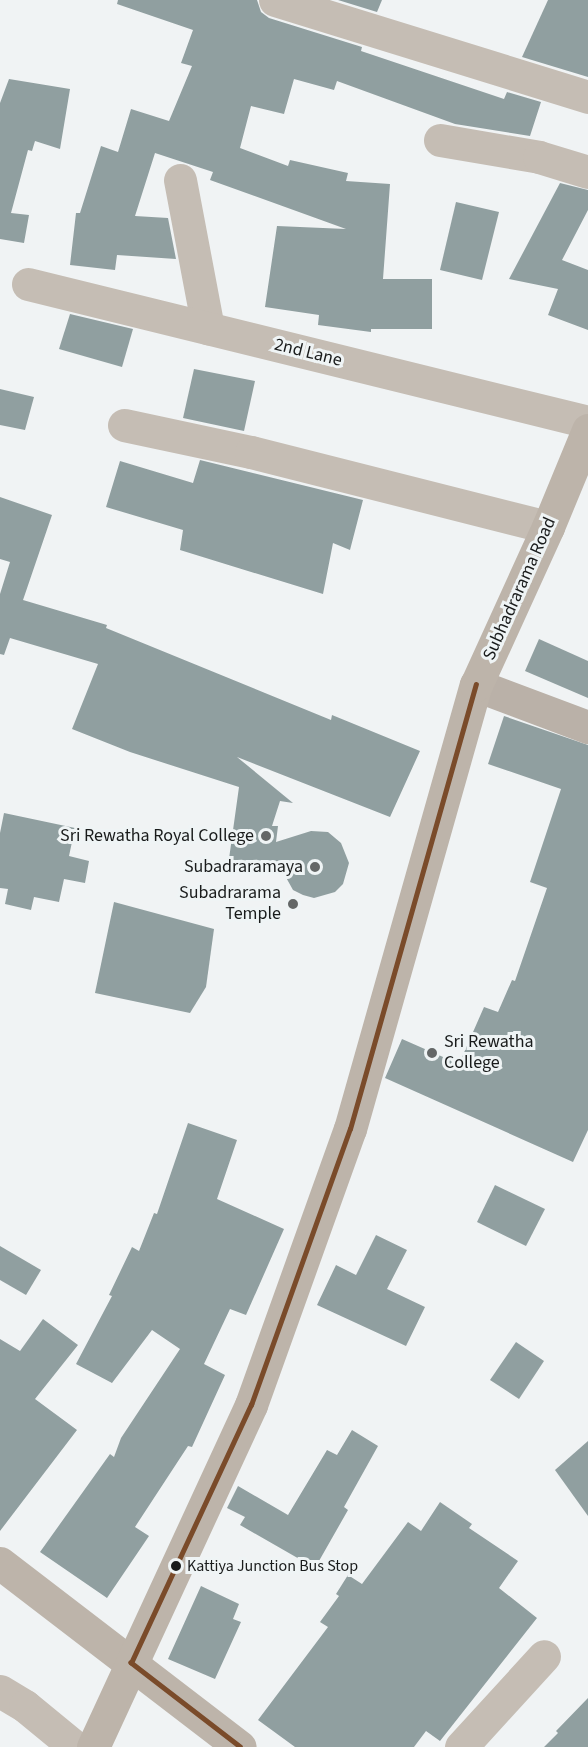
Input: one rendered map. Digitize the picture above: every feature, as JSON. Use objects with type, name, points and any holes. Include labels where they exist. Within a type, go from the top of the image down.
[{"type":"main road","name":"Subhadrarama Road","points":[[93,1747],[251,1405],[350,1130],[476,685],[548,527],[579,481],[588,430]]},
{"type":"main road","points":[[0,1563],[240,1747]]},
{"type":"street","points":[[275,0],[588,97]]},
{"type":"street","points":[[440,140],[539,157],[588,172]]},
{"type":"street","points":[[180,180],[208,328]]},
{"type":"street","name":"2nd Lane","points":[[28,284],[588,422]]},
{"type":"street","points":[[124,425],[251,452],[548,527]]},
{"type":"street","points":[[476,685],[588,727]]},
{"type":"street","points":[[462,1747],[544,1656]]},
{"type":"street","points":[[0,1691],[25,1706],[75,1747]]},
{"type":"building","points":[[118,0],[257,0],[261,12],[269,18],[362,47],[361,51],[504,99],[507,92],[541,102],[530,136],[455,124],[337,81],[334,90],[294,79],[284,114],[251,106],[240,148],[288,166],[290,160],[348,173],[346,181],[390,184],[383,279],[432,279],[432,329],[371,329],[371,332],[318,325],[319,315],[265,307],[277,226],[346,229],[210,180],[213,172],[155,153],[135,216],[168,218],[176,259],[117,255],[115,270],[70,265],[76,213],[80,213],[101,146],[118,152],[131,109],[169,121],[192,66],[181,63],[193,30],[117,4]]},
{"type":"building","points":[[338,0],[382,0],[377,12]]},
{"type":"building","points":[[548,0],[588,0],[588,77],[522,57]]},
{"type":"building","points":[[9,79],[70,89],[60,149],[35,141],[32,151],[28,150],[11,213],[29,215],[24,243],[0,239],[0,103]]},
{"type":"building","points":[[560,183],[588,190],[588,210],[562,260],[588,270],[588,330],[548,315],[558,289],[509,279]]},
{"type":"building","points":[[456,202],[499,212],[482,280],[440,270]]},
{"type":"building","points":[[70,314],[133,329],[122,367],[59,349]]},
{"type":"building","points":[[194,369],[255,381],[244,431],[183,418]]},
{"type":"building","points":[[0,389],[34,397],[25,430],[0,425]]},
{"type":"building","points":[[200,460],[363,500],[350,550],[333,543],[323,594],[180,550],[183,530],[106,507],[120,461],[193,483]]},
{"type":"building","points":[[0,497],[52,515],[23,600],[107,625],[106,628],[331,720],[332,715],[420,751],[390,817],[237,757],[293,803],[280,801],[272,826],[278,826],[276,842],[311,831],[328,832],[341,843],[349,863],[343,884],[335,892],[314,898],[293,890],[283,872],[228,866],[239,787],[130,752],[72,729],[98,664],[10,638],[4,655],[0,654],[0,594],[10,562],[0,559]]},
{"type":"building","points":[[539,639],[588,661],[588,698],[525,671]]},
{"type":"building","points":[[504,716],[588,745],[588,1130],[573,1162],[385,1078],[402,1039],[459,1064],[484,1007],[498,1012],[512,980],[515,981],[547,888],[530,882],[561,789],[488,764]]},
{"type":"building","points":[[4,813],[75,828],[69,856],[89,861],[85,883],[64,879],[59,902],[34,897],[31,910],[5,904],[8,889],[0,888],[0,833]]},
{"type":"building","points":[[114,902],[214,929],[206,987],[190,1013],[95,993]]},
{"type":"building","points":[[188,1123],[237,1140],[217,1199],[284,1229],[246,1315],[230,1309],[204,1364],[225,1375],[192,1447],[188,1446],[135,1527],[149,1536],[107,1598],[40,1552],[110,1454],[114,1457],[121,1438],[180,1349],[152,1330],[112,1383],[76,1364],[112,1296],[109,1295],[132,1247],[139,1251],[154,1213],[157,1214]]},
{"type":"building","points":[[495,1185],[545,1209],[526,1246],[477,1222]]},
{"type":"building","points":[[376,1235],[407,1250],[387,1289],[425,1307],[406,1346],[317,1305],[336,1265],[356,1275]]},
{"type":"building","points":[[0,1246],[41,1270],[26,1295],[0,1280]]},
{"type":"building","points":[[43,1319],[78,1345],[35,1399],[77,1430],[0,1531],[0,1339],[20,1351]]},
{"type":"building","points":[[516,1342],[544,1361],[519,1399],[490,1380]]},
{"type":"building","points":[[352,1430],[378,1446],[344,1507],[348,1510],[315,1568],[240,1525],[245,1517],[227,1508],[238,1486],[288,1515],[327,1450],[337,1455]]},
{"type":"building","points":[[588,1441],[588,1516],[555,1470]]},
{"type":"building","points":[[440,1502],[472,1524],[469,1528],[518,1561],[499,1588],[537,1618],[440,1741],[426,1731],[414,1747],[295,1747],[258,1720],[328,1627],[320,1622],[339,1596],[336,1594],[348,1575],[362,1584],[408,1522],[421,1531]]},
{"type":"building","points":[[201,1586],[239,1604],[233,1619],[241,1622],[215,1679],[168,1659]]},
{"type":"building","points":[[588,1698],[588,1747],[544,1747],[558,1733],[556,1731]]},
{"type":"transit line","points":[[240,1747],[131,1663],[251,1405],[350,1129],[476,685]]},
{"type":"place","name":"Sri Rewatha Royal College","points":[[266,836]]},
{"type":"place","name":"Subadraramaya","points":[[315,867]]},
{"type":"place","name":"Subadrarama Temple","points":[[293,904]]},
{"type":"place","name":"Sri Rewatha College","points":[[432,1053]]},
{"type":"place","name":"Kattiya Junction Bus Stop","points":[[176,1566]]}]
